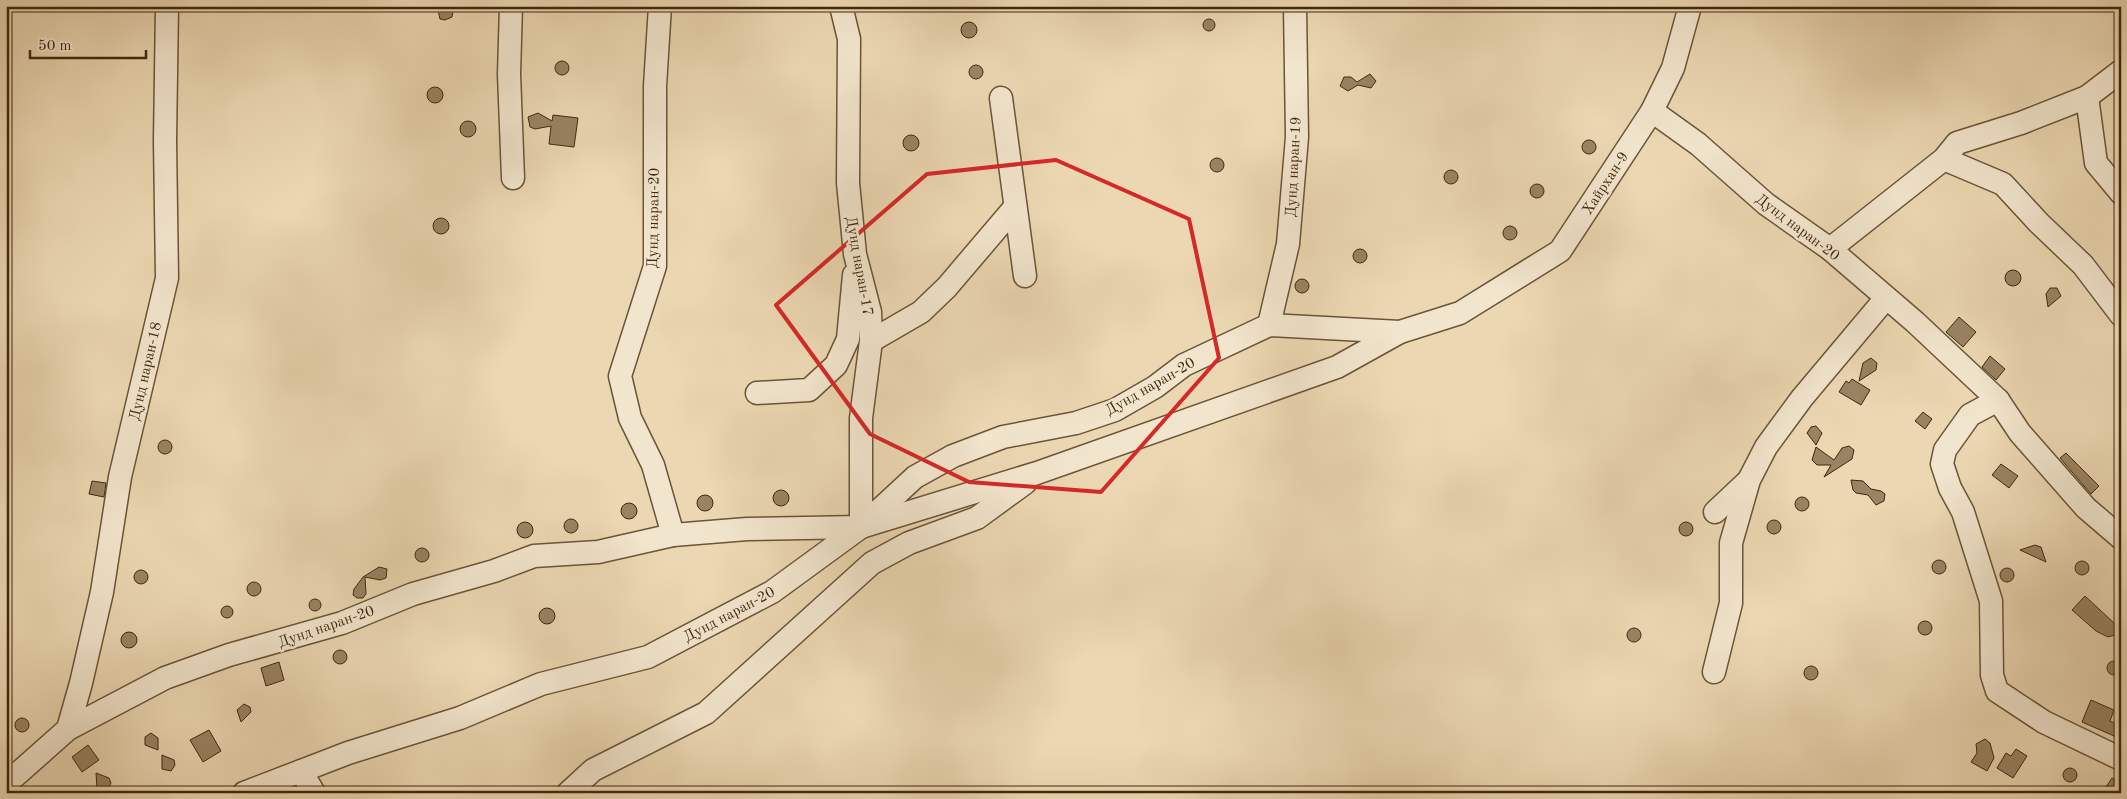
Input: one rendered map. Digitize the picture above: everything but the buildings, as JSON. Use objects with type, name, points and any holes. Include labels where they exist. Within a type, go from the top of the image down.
[{"type":"street","name":"Дунд наран-18","points":[[68,729],[81,683],[102,592],[120,477],[167,278],[165,141],[167,6]]},
{"type":"street","points":[[511,6],[509,74],[513,178]]},
{"type":"street","name":"Дунд наран-20","points":[[660,6],[655,86],[656,266],[620,376],[630,418],[653,465],[674,535]]},
{"type":"street","name":"Дунд наран-17","points":[[841,6],[849,39],[848,184],[855,254],[870,312],[871,341],[861,418],[861,527]]},
{"type":"street","name":"Дунд наран-19","points":[[1269,325],[1288,244],[1296,147],[1295,6]]},
{"type":"street","name":"Хайрхан-9","points":[[1460,312],[1560,251],[1652,110],[1672,68],[1690,6]]},
{"type":"street","points":[[1830,248],[1944,159],[1957,143],[2021,123],[2087,97],[2121,71]]},
{"type":"street","points":[[2087,97],[2096,163],[2121,193]]},
{"type":"street","points":[[1001,98],[1025,276]]},
{"type":"street","name":"Дунд наран-20","points":[[1652,110],[1698,144],[1766,204],[1830,248],[1998,400],[2020,433],[2086,508],[2121,538]]},
{"type":"street","points":[[1944,159],[2003,184],[2039,223],[2083,265],[2121,315]]},
{"type":"street","points":[[871,341],[921,312],[947,287],[1015,207]]},
{"type":"street","points":[[757,393],[809,390],[836,365],[848,339],[854,295],[855,254]]},
{"type":"street","points":[[1714,672],[1731,603],[1731,543],[1749,480],[1766,447],[1802,398],[1886,298]]},
{"type":"street","name":"Дунд наран-20","points":[[244,793],[348,753],[460,718],[541,684],[648,657],[772,592],[861,527],[915,477],[953,456],[1003,436],[1076,423],[1115,410],[1155,387],[1184,365],[1269,325],[1400,332],[1460,312]]},
{"type":"street","points":[[861,527],[1038,473],[1337,367],[1400,332]]},
{"type":"street","points":[[1998,400],[1970,415],[1945,450],[1942,464],[1950,488],[1963,512],[1991,601],[1992,676],[1997,691],[2044,722],[2121,759]]},
{"type":"street","points":[[568,793],[593,770],[706,713],[872,563],[909,543],[977,518],[1038,473]]},
{"type":"street","points":[[1715,512],[1749,480]]},
{"type":"street","name":"Дунд наран-20","points":[[6,784],[68,729],[165,678],[229,655],[295,638],[342,623],[413,594],[494,571],[534,556],[598,552],[674,535],[747,529],[861,527]]},
{"type":"street","points":[[301,771],[314,793]]},
{"type":"highlighted area","points":[[1056,160],[1189,219],[1219,358],[1101,492],[969,482],[870,434],[776,305],[927,174]]}]
